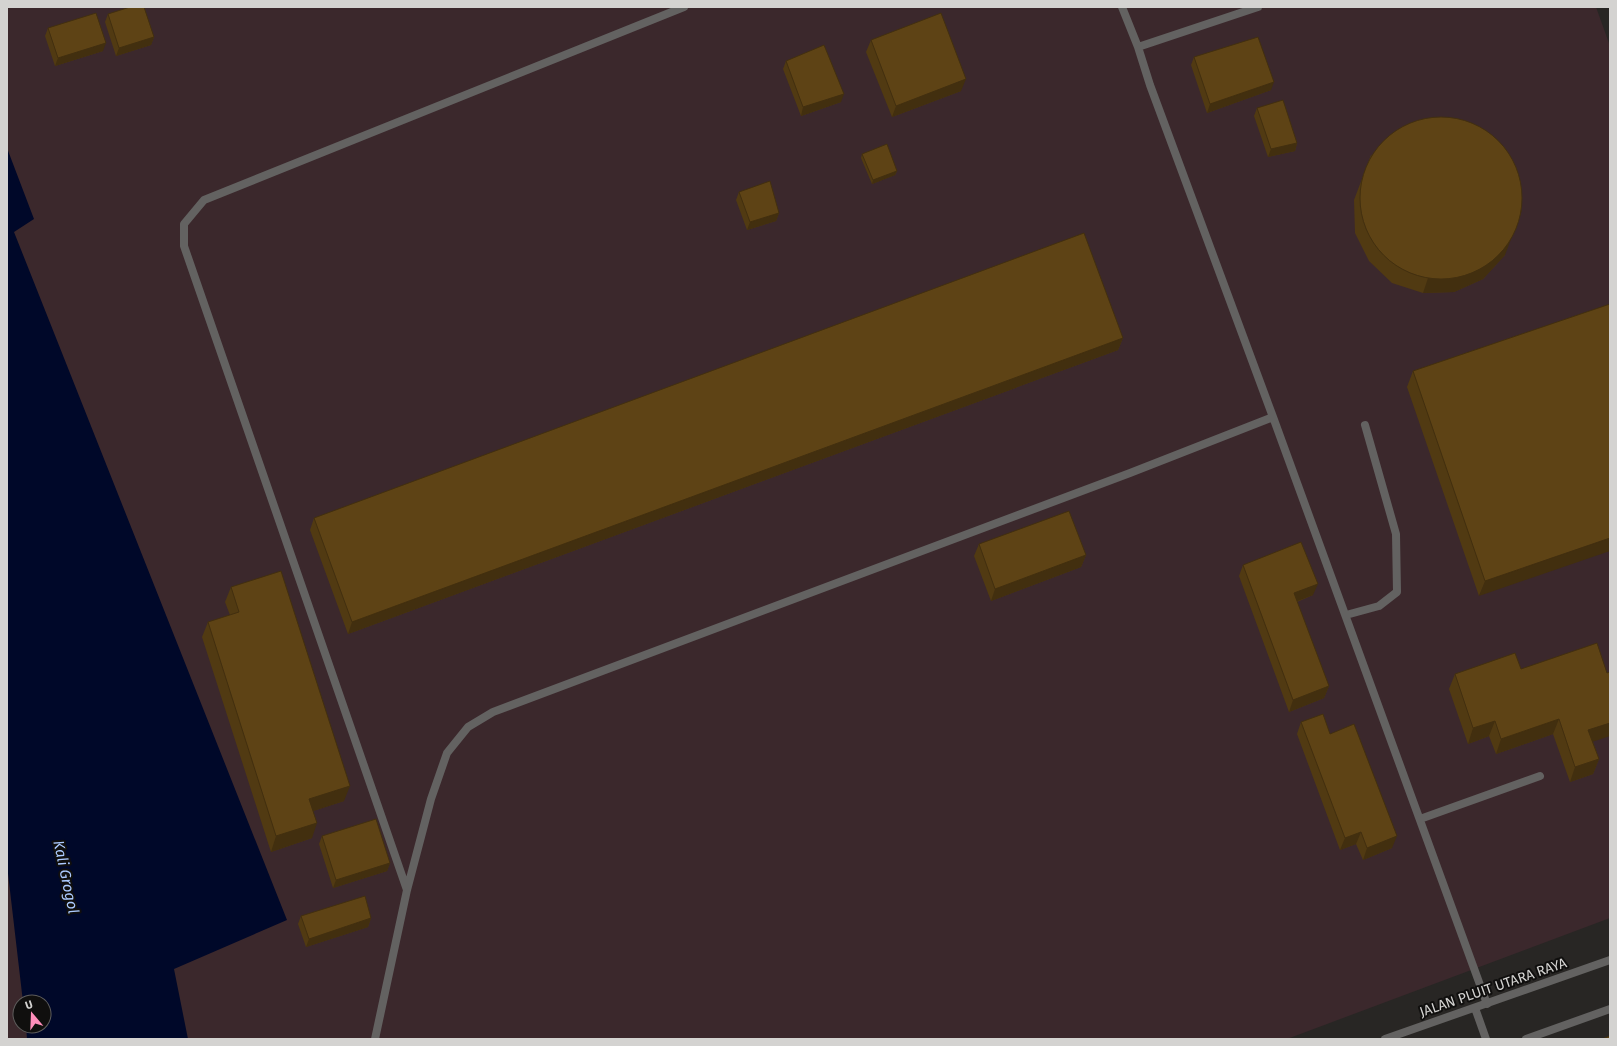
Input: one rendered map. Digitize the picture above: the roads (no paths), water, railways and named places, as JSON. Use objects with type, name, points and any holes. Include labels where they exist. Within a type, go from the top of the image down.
[{"type":"street","points":[[407,890],[184,246],[184,224],[204,200],[684,7]]},
{"type":"street","points":[[1122,7],[1138,47],[1152,92],[1346,615],[1487,1004]]},
{"type":"street","points":[[1138,47],[1258,7]]},
{"type":"street","points":[[375,1039],[407,890],[431,799],[447,753],[468,727],[493,712],[1273,417]]},
{"type":"street","points":[[1346,615],[1379,606],[1397,592],[1396,534],[1365,425]]},
{"type":"street","points":[[1420,819],[1540,776]]},
{"type":"street","name":"JALAN PLUIT UTARA RAYA","points":[[1385,1039],[1610,960]]},
{"type":"street","points":[[1475,1008],[1486,1039]]},
{"type":"street","points":[[1526,1039],[1610,1009]]},
{"type":"water","name":"Kali Grogol","points":[[7,148],[34,219],[14,232],[287,920],[174,969],[188,1039],[27,1039],[27,1034],[52,1034],[52,994],[22,994],[7,865]]}]
